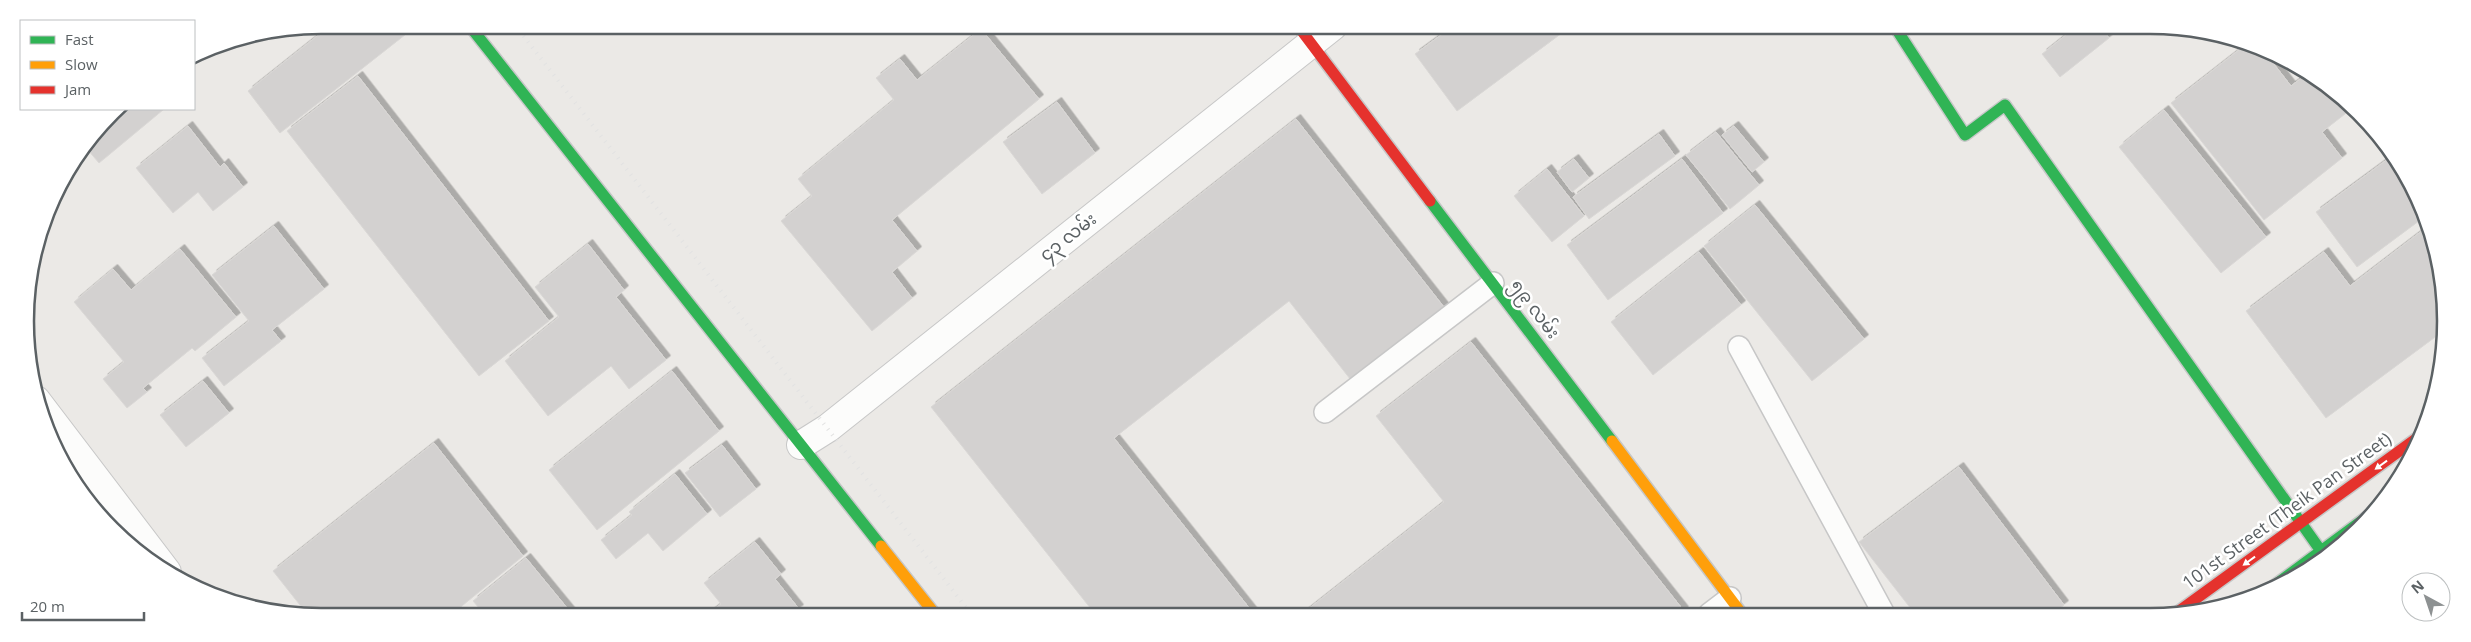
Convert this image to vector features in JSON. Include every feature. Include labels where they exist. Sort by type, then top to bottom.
[{"type":"street","points":[[476,34],[930,608]]},
{"type":"street","points":[[1900,34],[1965,135],[2005,105],[2321,551]]},
{"type":"street","name":"၄၃ လမ်း","points":[[801,445],[828,428],[1304,35]]},
{"type":"street","name":"၅၉ လမ်း","points":[[1304,35],[1736,606]]},
{"type":"street","points":[[52,421],[154,555]]},
{"type":"street","name":"101st Street (Theik Pan Street)","points":[[2187,606],[2410,443]]},
{"type":"street","points":[[2303,565],[2333,542]]},
{"type":"lane","points":[[1325,412],[1493,283]]},
{"type":"lane","points":[[1739,347],[1881,608]]},
{"type":"building","points":[[320,34],[406,34],[280,133],[248,91]]},
{"type":"building","points":[[975,34],[985,34],[1039,99],[892,220],[917,251],[892,272],[912,298],[872,331],[781,221],[812,196],[798,179],[894,100],[876,78],[900,59],[917,80]]},
{"type":"building","points":[[1442,34],[1561,34],[1457,111],[1415,54]]},
{"type":"building","points":[[2067,34],[2106,34],[2109,38],[2060,77],[2042,54]]},
{"type":"building","points":[[2242,49],[2271,61],[2291,86],[2302,77],[2325,93],[2347,112],[2322,132],[2342,158],[2264,220],[2171,103]]},
{"type":"building","points":[[358,76],[549,321],[479,376],[287,131]]},
{"type":"building","points":[[1057,102],[1095,153],[1042,194],[1003,142]]},
{"type":"building","points":[[127,110],[163,110],[99,163],[89,151]]},
{"type":"building","points":[[2164,110],[2266,237],[2221,273],[2119,147]]},
{"type":"building","points":[[1296,119],[1447,311],[1354,384],[1289,301],[1114,438],[1249,608],[1090,608],[931,407]]},
{"type":"building","points":[[188,126],[220,167],[224,163],[243,187],[213,211],[198,192],[173,213],[136,168]]},
{"type":"building","points":[[1734,126],[1764,162],[1752,172],[1722,135]]},
{"type":"building","points":[[1716,132],[1759,185],[1730,209],[1686,155]]},
{"type":"building","points":[[1659,134],[1675,156],[1589,219],[1573,197]]},
{"type":"building","points":[[1574,159],[1589,178],[1572,192],[1557,172]]},
{"type":"building","points":[[1682,159],[1723,213],[1608,300],[1567,245]]},
{"type":"building","points":[[2388,159],[2408,194],[2419,221],[2357,267],[2316,212]]},
{"type":"building","points":[[1547,169],[1584,216],[1552,242],[1514,196]]},
{"type":"building","points":[[1755,205],[1864,339],[1812,381],[1704,246]]},
{"type":"building","points":[[274,226],[324,289],[272,330],[281,341],[224,386],[202,358],[249,321],[212,275]]},
{"type":"building","points":[[2422,231],[2435,284],[2437,336],[2326,418],[2246,311],[2324,252],[2350,286]]},
{"type":"building","points":[[588,244],[624,290],[616,297],[666,360],[629,389],[611,366],[548,416],[505,361],[559,317],[535,287]]},
{"type":"building","points":[[180,249],[236,317],[195,351],[192,348],[143,388],[147,392],[127,408],[103,379],[124,362],[74,302],[113,269],[131,290]]},
{"type":"building","points":[[1699,252],[1741,305],[1653,375],[1611,322]]},
{"type":"building","points":[[1471,342],[1682,608],[1310,608],[1444,502],[1376,416]]},
{"type":"building","points":[[672,371],[719,431],[597,530],[549,470]]},
{"type":"building","points":[[203,381],[229,413],[186,447],[160,415]]},
{"type":"building","points":[[434,443],[523,556],[459,608],[302,608],[273,571]]},
{"type":"building","points":[[722,445],[756,489],[720,517],[685,473]]},
{"type":"building","points":[[1959,467],[2064,605],[2060,608],[1910,608],[1859,542]]},
{"type":"building","points":[[675,474],[707,514],[663,551],[648,533],[616,559],[601,540],[632,515],[629,512]]},
{"type":"building","points":[[755,542],[781,574],[775,579],[798,608],[716,608],[721,604],[704,583]]},
{"type":"building","points":[[526,558],[567,608],[479,608],[473,601]]},
{"type":"railway","points":[[522,34],[966,608]]},
{"type":"traffic: fast","points":[[476,34],[881,546]]},
{"type":"traffic: fast","points":[[1900,34],[1965,135],[2005,105],[2321,551]]},
{"type":"traffic: fast","points":[[1430,201],[1612,441]]},
{"type":"traffic: fast","points":[[2303,565],[2333,542]]},
{"type":"traffic: slow","points":[[1612,441],[1737,608]]},
{"type":"traffic: slow","points":[[881,546],[930,608]]},
{"type":"traffic: jam","points":[[1304,34],[1430,201]]},
{"type":"traffic: jam","points":[[2186,606],[2410,443]]}]
